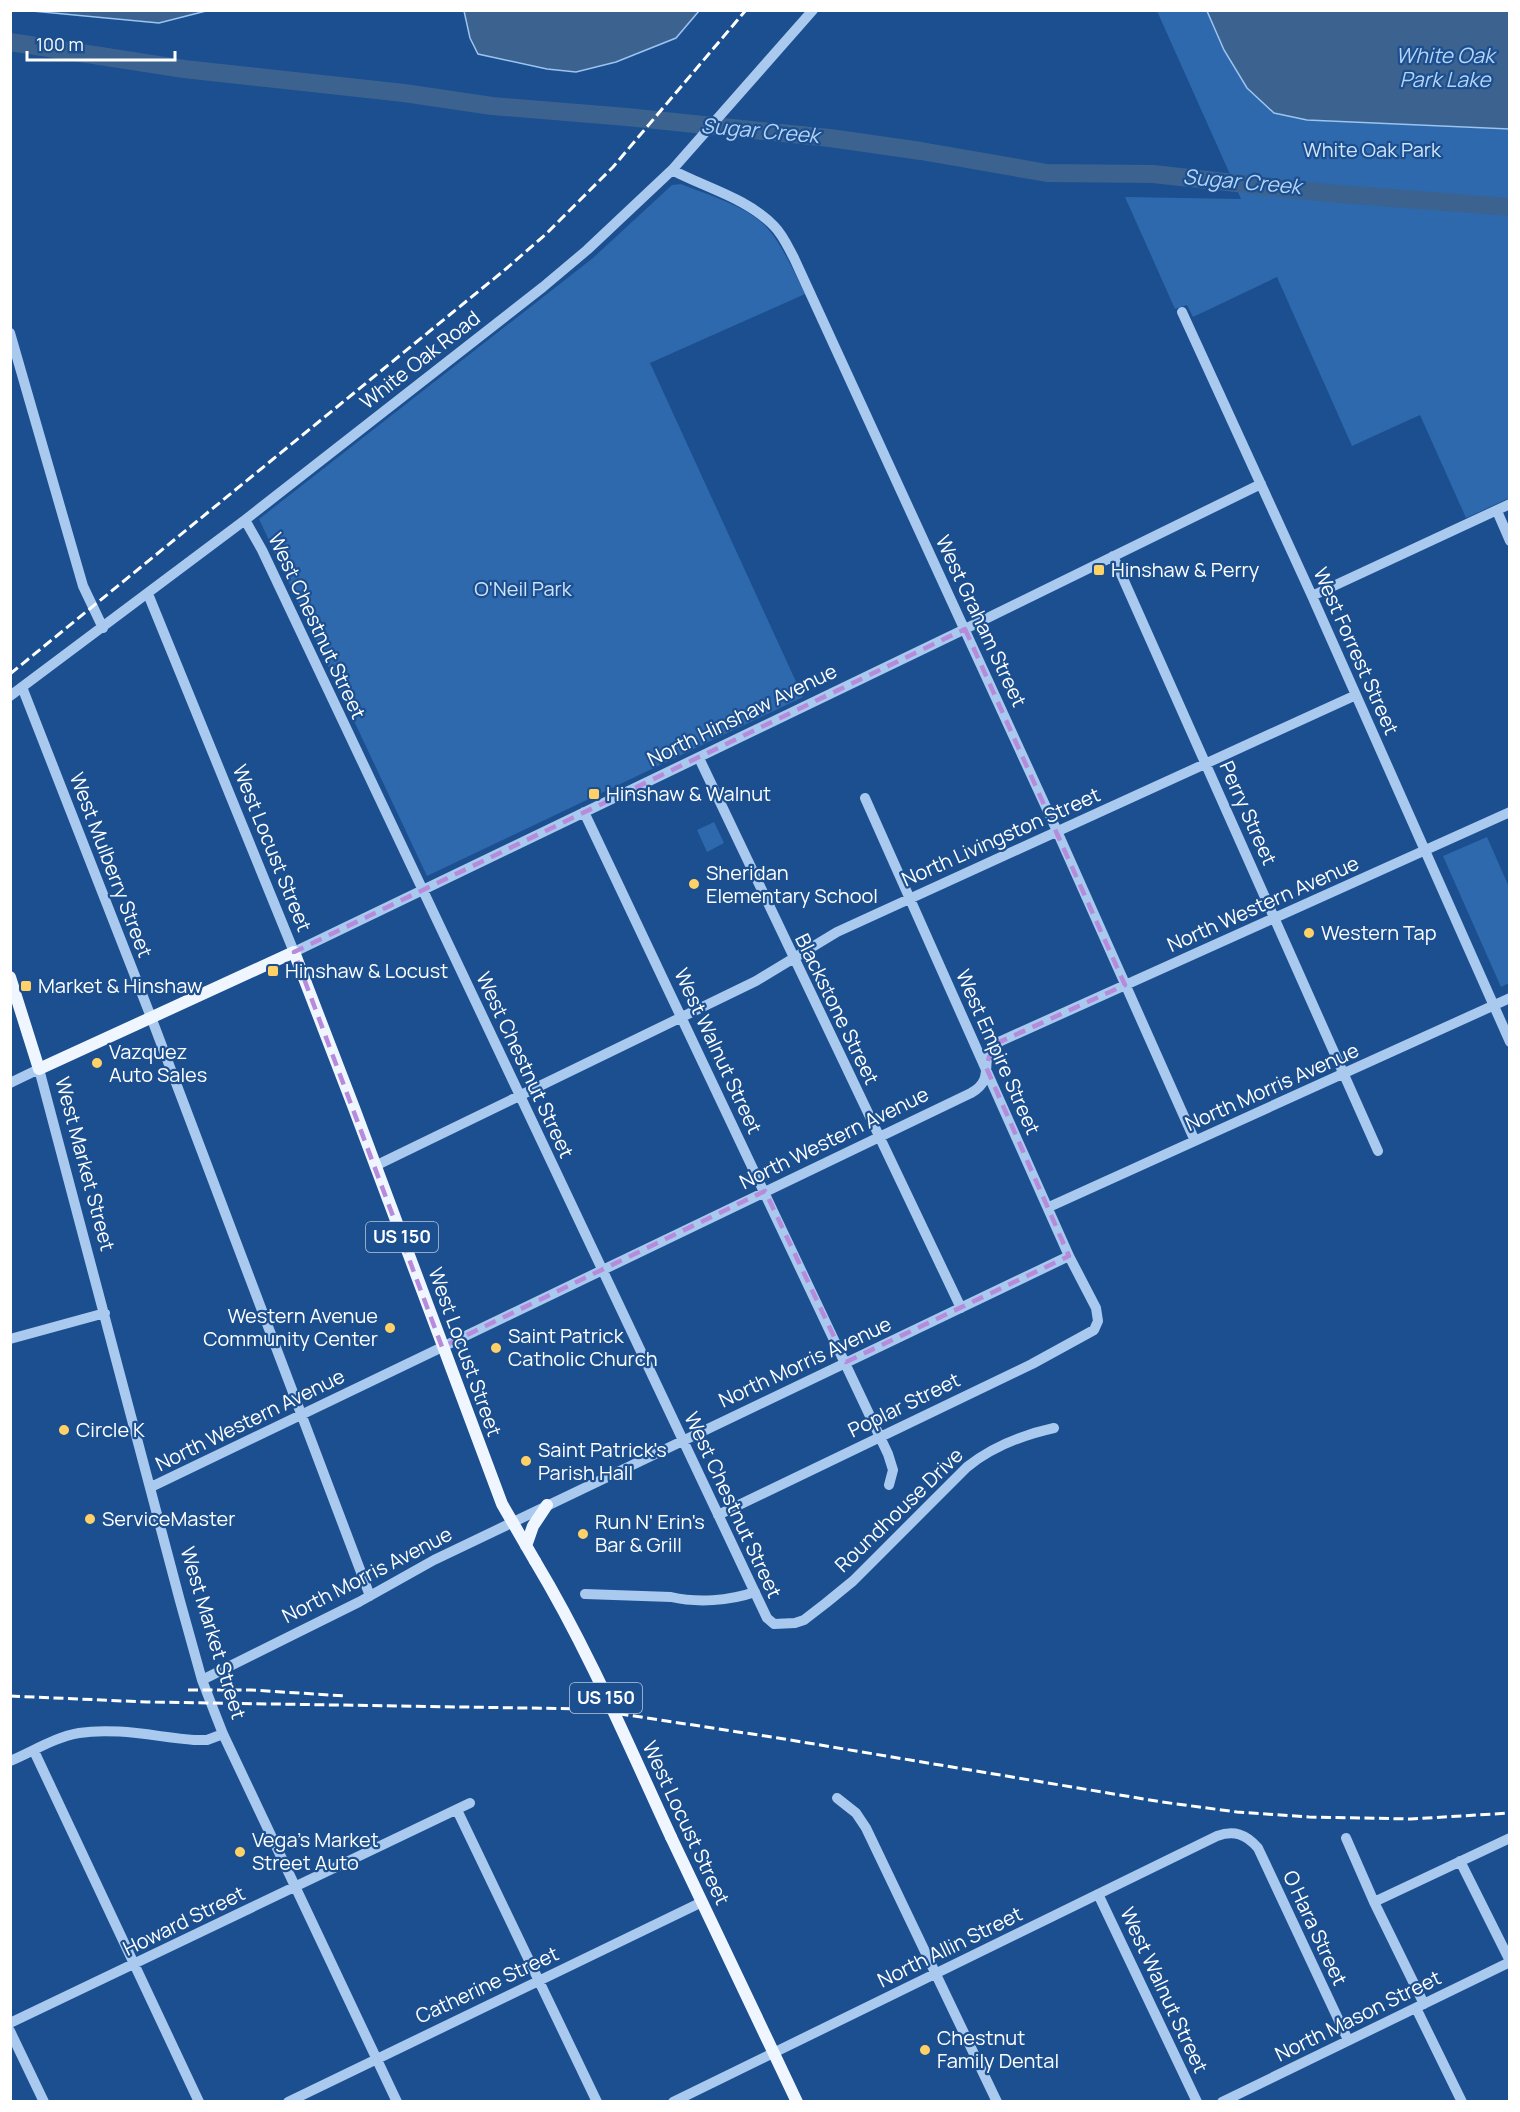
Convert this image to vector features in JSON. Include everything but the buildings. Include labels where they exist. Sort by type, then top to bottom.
[{"type":"main road","name":"North Hinshaw Avenue","points":[[39,1069],[294,952]]},
{"type":"main road","name":"West Locust Street","points":[[294,952],[502,1504],[555,1593],[595,1674],[797,2102]]},
{"type":"main road","name":"West Market Street","points":[[10,977],[39,1069]]},
{"type":"main road","points":[[526,1546],[533,1526],[547,1505]]},
{"type":"street","name":"White Oak Road","points":[[10,696],[245,520],[543,287],[672,170],[739,98],[813,10]]},
{"type":"street","name":"West Graham Street","points":[[672,170],[749,207],[774,226],[782,237],[965,629],[1195,1141]]},
{"type":"street","name":"West Forrest Street","points":[[1182,312],[1312,596],[1509,1042]]},
{"type":"street","points":[[10,333],[84,586],[103,628]]},
{"type":"street","name":"North Hinshaw Avenue","points":[[294,952],[699,758],[1261,484]]},
{"type":"street","points":[[1312,596],[1509,504]]},
{"type":"street","points":[[1497,511],[1509,541]]},
{"type":"street","name":"West Chestnut Street","points":[[245,520],[262,550],[423,889],[754,1592],[767,1618],[774,1624]]},
{"type":"street","name":"Perry Street","points":[[1113,556],[1378,1151]]},
{"type":"street","name":"West Locust Street","points":[[148,594],[294,952]]},
{"type":"street","name":"West Mulberry Street","points":[[22,687],[151,1017],[370,1596]]},
{"type":"street","name":"North Livingston Street","points":[[375,1166],[756,981],[837,932],[1356,695]]},
{"type":"street","name":"Blackstone Street","points":[[699,758],[961,1308]]},
{"type":"street","name":"West Empire Street","points":[[865,798],[1095,1308],[1098,1320]]},
{"type":"street","name":"West Walnut Street","points":[[584,812],[880,1437],[892,1464],[893,1470],[889,1485]]},
{"type":"street","name":"North Western Avenue","points":[[151,1487],[981,1088],[986,1079],[988,1052],[993,1045],[1509,812]]},
{"type":"street","name":"North Morris Avenue","points":[[1048,1207],[1509,998]]},
{"type":"street","name":"North Hinshaw Avenue","points":[[10,1083],[39,1069]]},
{"type":"street","name":"West Market Street","points":[[39,1069],[202,1680],[223,1734],[397,2102]]},
{"type":"street","name":"North Morris Avenue","points":[[202,1680],[370,1596],[434,1560],[1070,1256]]},
{"type":"street","points":[[10,1339],[105,1313]]},
{"type":"street","name":"Poplar Street","points":[[718,1515],[1032,1364],[1086,1335],[1096,1328],[1098,1320]]},
{"type":"street","name":"Roundhouse Drive","points":[[774,1624],[804,1620],[853,1581],[981,1455],[1025,1436],[1054,1428]]},
{"type":"street","points":[[585,1594],[671,1597],[683,1600],[735,1599],[754,1592]]},
{"type":"street","points":[[10,1761],[63,1737],[89,1732],[194,1740],[207,1740],[223,1734]]},
{"type":"street","points":[[34,1751],[199,2102]]},
{"type":"street","points":[[837,1798],[856,1813],[866,1828],[997,2102]]},
{"type":"street","name":"Howard Street","points":[[10,2023],[470,1803]]},
{"type":"street","points":[[457,1810],[597,2102]]},
{"type":"street","name":"North Allin Street","points":[[673,2102],[1217,1836],[1229,1833],[1244,1835]]},
{"type":"street","name":"O Hara Street","points":[[1244,1835],[1257,1848],[1348,2040]]},
{"type":"street","points":[[1346,1838],[1462,2102]]},
{"type":"street","points":[[1374,1902],[1509,1838]]},
{"type":"street","points":[[1460,1861],[1509,1962]]},
{"type":"street","name":"West Walnut Street","points":[[1098,1894],[1197,2102]]},
{"type":"street","name":"Catherine Street","points":[[288,2102],[702,1902]]},
{"type":"street","name":"North Mason Street","points":[[1222,2102],[1509,1962]]},
{"type":"street","points":[[10,2031],[44,2102]]},
{"type":"highlighted area","points":[[965,629],[1125,985],[993,1045],[986,1067],[1069,1256],[846,1362],[765,1191],[442,1347],[294,952]]},
{"type":"green space","name":"White Oak Park","points":[[1157,11],[1509,11],[1509,498],[1466,518],[1420,415],[1352,446],[1277,277],[1193,317],[1187,305],[1175,309],[1125,197],[1241,199]]},
{"type":"green space","name":"O'Neil Park","points":[[681,184],[728,202],[760,221],[779,244],[805,294],[650,363],[803,697],[427,876],[259,519],[593,258],[672,185]]},
{"type":"green space","points":[[714,822],[724,843],[707,852],[697,830]]},
{"type":"green space","points":[[1487,837],[1509,887],[1509,983],[1501,987],[1443,856]]},
{"type":"water","points":[[464,10],[699,11],[676,38],[616,62],[576,72],[547,69],[478,54],[470,38]]},
{"type":"water","points":[[32,11],[206,11],[159,23]]},
{"type":"water","name":"White Oak Park Lake","points":[[1207,11],[1509,11],[1509,129],[1307,120],[1274,113],[1247,88],[1224,50]]},
{"type":"waterway","name":"Sugar Creek","points":[[10,42],[184,69],[404,93],[492,106],[830,138],[1047,173],[1153,174],[1327,193],[1510,207]]},
{"type":"railway","points":[[10,674],[546,234],[613,167],[746,10]]},
{"type":"railway","points":[[188,1690],[251,1690],[346,1696]]},
{"type":"railway","points":[[10,1696],[147,1702],[588,1709],[1162,1802],[1237,1812],[1309,1817],[1411,1819],[1510,1813]]},
{"type":"place","name":"Hinshaw & Perry","points":[[1099,570]]},
{"type":"place","name":"Hinshaw & Walnut","points":[[594,794]]},
{"type":"place","name":"Sheridan Elementary School","points":[[694,884]]},
{"type":"place","name":"Western Tap","points":[[1309,933]]},
{"type":"place","name":"Hinshaw & Locust","points":[[273,971]]},
{"type":"place","name":"Market & Hinshaw","points":[[26,986]]},
{"type":"place","name":"Vazquez Auto Sales","points":[[97,1063]]},
{"type":"place","name":"Western Avenue Community Center","points":[[390,1328]]},
{"type":"place","name":"Saint Patrick Catholic Church","points":[[496,1348]]},
{"type":"place","name":"Circle K","points":[[64,1430]]},
{"type":"place","name":"Saint Patrick's Parish Hall","points":[[526,1461]]},
{"type":"place","name":"ServiceMaster","points":[[90,1519]]},
{"type":"place","name":"Run N' Erin's Bar & Grill","points":[[583,1534]]},
{"type":"place","name":"Vega's Market Street Auto","points":[[240,1852]]},
{"type":"place","name":"Chestnut Family Dental","points":[[925,2050]]}]
